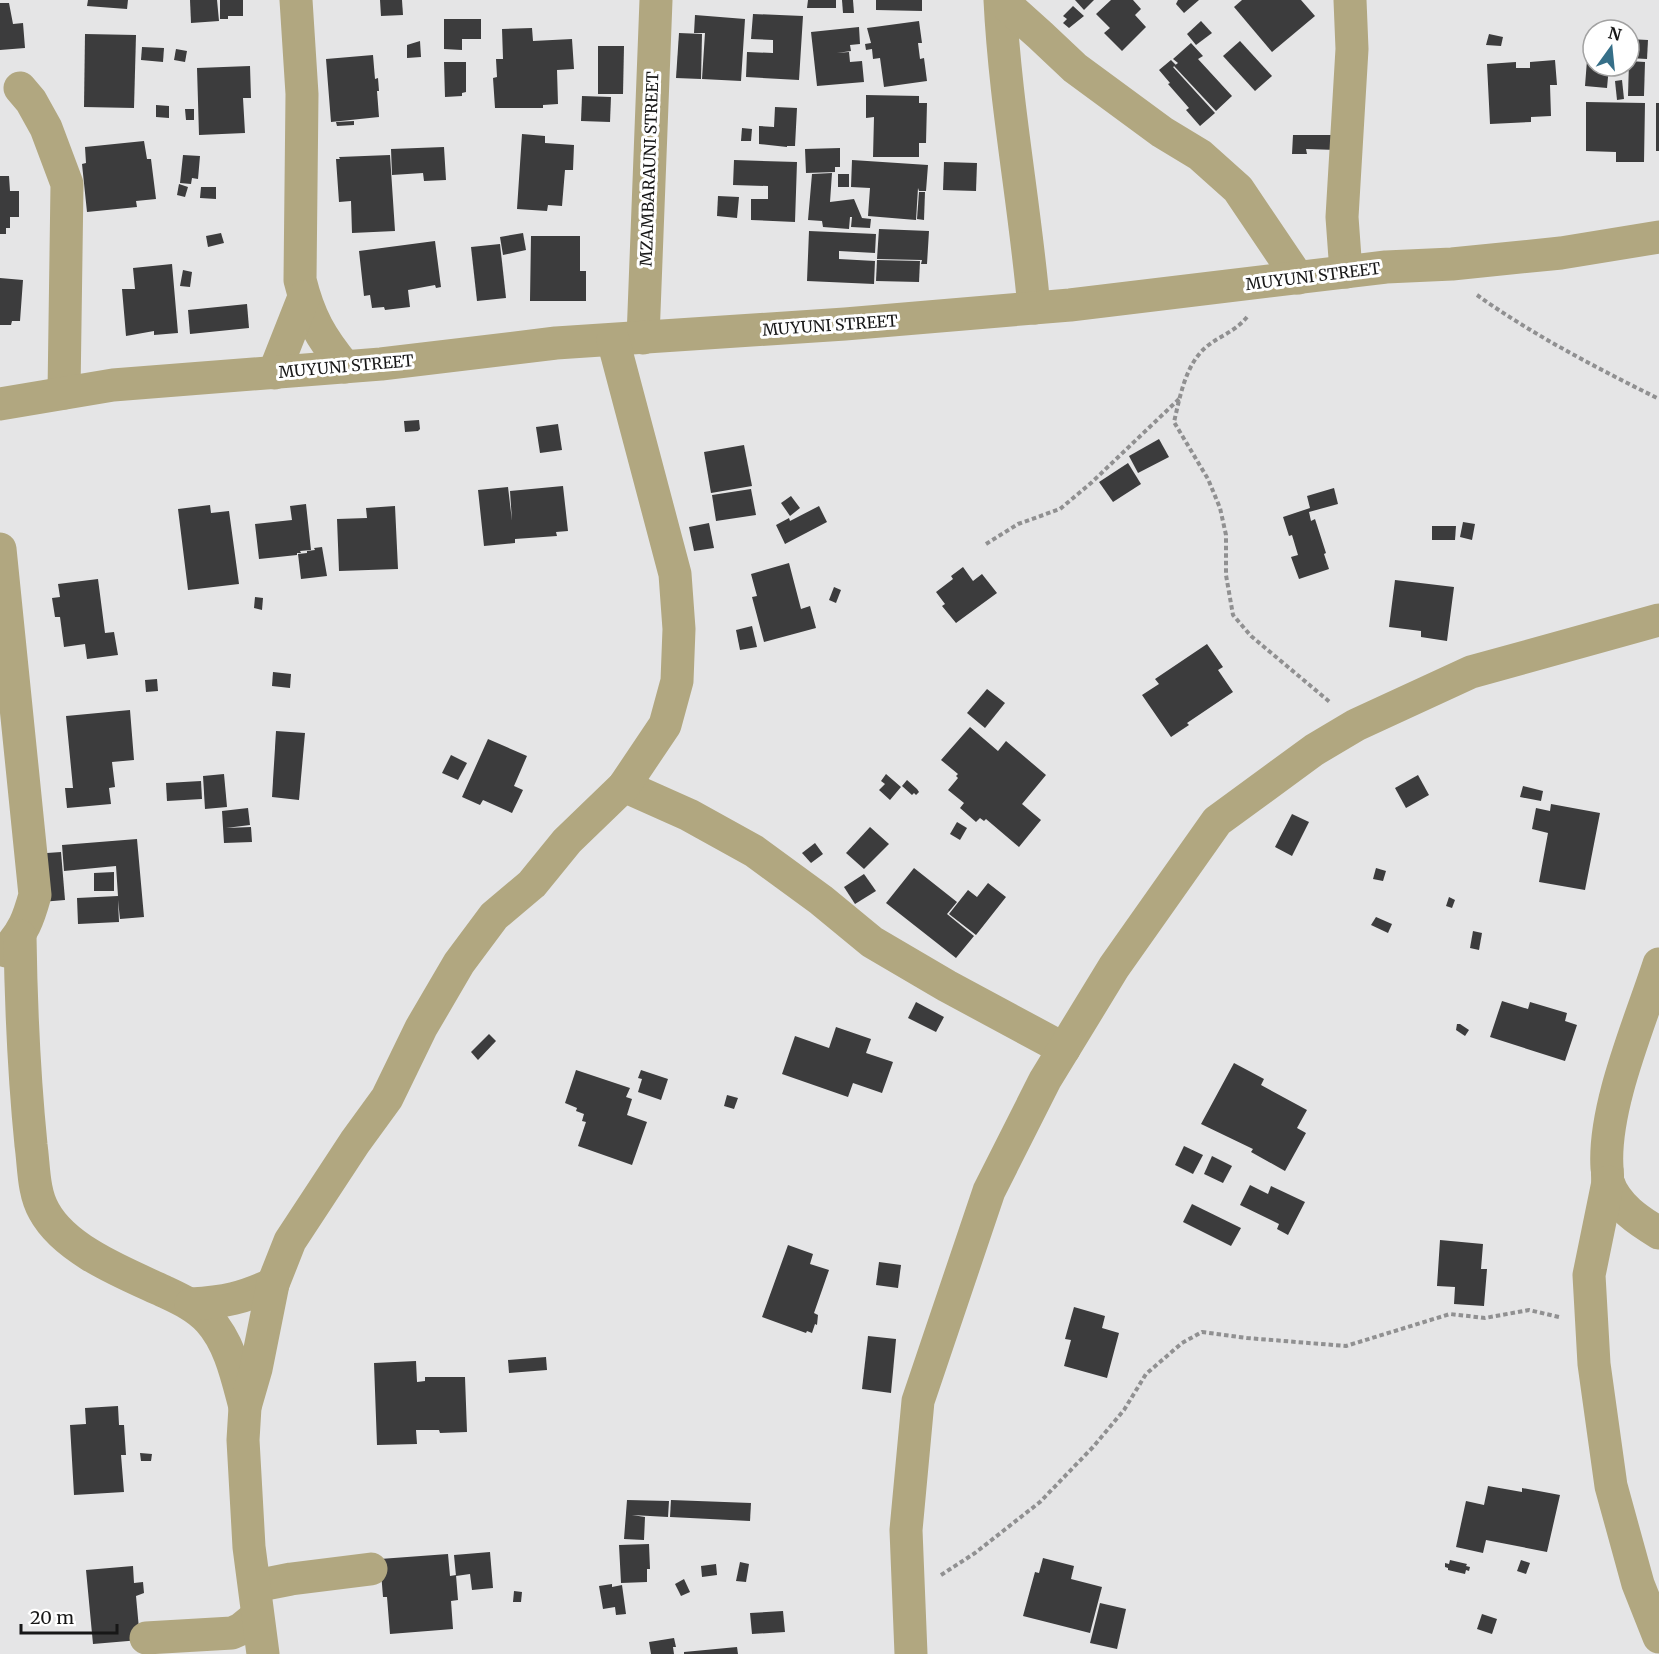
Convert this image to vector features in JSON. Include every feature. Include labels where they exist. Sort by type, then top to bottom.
[{"type":"street","points":[[296,0],[302,94],[300,280],[306,305],[328,346],[345,367]]},
{"type":"street","name":"MZAMBARAUNI STREET","points":[[245,1407],[256,1369],[273,1284],[290,1241],[354,1142],[387,1098],[421,1028],[459,963],[494,916],[532,884],[567,841],[624,786],[665,725],[677,681],[679,629],[675,574],[628,339],[656,0]]},
{"type":"street","points":[[1000,0],[1075,68],[1162,132],[1200,155],[1238,189],[1298,278]]},
{"type":"street","points":[[1000,0],[1003,58],[1034,308]]},
{"type":"street","points":[[1346,272],[1342,217],[1352,49],[1350,0]]},
{"type":"street","points":[[20,88],[31,101],[46,128],[67,184],[64,393]]},
{"type":"street","name":"MUYUNI STREET","points":[[0,404],[113,385],[345,367],[556,344],[1034,308],[1386,267],[1452,264],[1561,253],[1659,237]]},
{"type":"street","points":[[274,373],[304,297]]},
{"type":"street","points":[[0,549],[35,895],[28,920],[10,946],[21,1021],[36,1186],[43,1210],[58,1232],[82,1250],[191,1304],[209,1320],[222,1337],[234,1366],[245,1407],[243,1440],[249,1547],[248,1612],[263,1651]]},
{"type":"street","points":[[912,1654],[906,1530],[918,1401],[989,1191],[1045,1080],[1114,967],[1217,821],[1314,750],[1356,725],[1471,672],[1659,620]]},
{"type":"street","points":[[624,786],[689,815],[754,851],[821,900],[872,942],[947,986],[1064,1049]]},
{"type":"street","points":[[1659,964],[1617,1094],[1606,1152],[1608,1182],[1589,1275],[1594,1365],[1611,1486],[1638,1584],[1659,1637]]},
{"type":"street","points":[[1608,1182],[1629,1214],[1659,1233]]},
{"type":"street","points":[[191,1304],[222,1302],[248,1296],[273,1284]]},
{"type":"street","points":[[146,1638],[248,1612],[291,1579],[371,1569]]},
{"type":"path","points":[[1452,264],[1468,289],[1508,317],[1612,376],[1659,399]]},
{"type":"path","points":[[1262,282],[1249,314],[1239,326],[1206,347],[1195,360],[1186,377],[1174,422],[1208,478],[1220,508],[1226,535],[1226,575],[1233,615],[1251,636],[1356,725]]},
{"type":"path","points":[[986,544],[1018,524],[1060,509],[1091,483],[1180,398]]},
{"type":"path","points":[[908,1597],[975,1553],[1040,1502],[1093,1448],[1124,1410],[1146,1374],[1182,1343],[1202,1332],[1346,1346],[1450,1314],[1485,1318],[1529,1310],[1592,1326]]},
{"type":"building","points":[[88,0],[128,0],[127,9],[87,6]]},
{"type":"building","points":[[190,0],[217,0],[219,21],[191,23]]},
{"type":"building","points":[[220,0],[243,0],[243,16],[228,16],[228,19],[220,19]]},
{"type":"building","points":[[380,0],[402,0],[403,15],[381,16]]},
{"type":"building","points":[[808,0],[836,0],[836,8],[807,8]]},
{"type":"building","points":[[842,0],[853,0],[854,13],[843,13]]},
{"type":"building","points":[[876,0],[922,0],[922,11],[876,10]]},
{"type":"building","points":[[1075,0],[1094,0],[1084,10]]},
{"type":"building","points":[[1111,0],[1133,0],[1141,9],[1135,15],[1146,27],[1122,51],[1104,33],[1110,28],[1096,14]]},
{"type":"building","points":[[1178,0],[1199,0],[1184,13],[1176,4]]},
{"type":"building","points":[[1242,0],[1301,0],[1315,16],[1272,52],[1234,7]]},
{"type":"building","points":[[0,3],[9,3],[13,24],[23,23],[25,48],[0,50]]},
{"type":"building","points":[[1073,6],[1084,16],[1069,28],[1063,23],[1067,19],[1063,16]]},
{"type":"building","points":[[753,14],[803,16],[799,80],[746,77],[747,52],[773,53],[773,40],[751,39]]},
{"type":"building","points":[[695,15],[745,19],[741,81],[702,79],[705,33],[694,33]]},
{"type":"building","points":[[444,19],[481,19],[481,39],[462,39],[462,50],[444,49]]},
{"type":"building","points":[[919,21],[922,43],[918,43],[920,59],[924,58],[927,81],[884,87],[880,58],[873,59],[872,49],[866,50],[865,44],[871,43],[867,28]]},
{"type":"building","points":[[1201,21],[1212,33],[1196,45],[1187,34]]},
{"type":"building","points":[[859,27],[860,44],[850,45],[851,51],[837,53],[849,52],[850,62],[862,61],[864,82],[817,86],[811,32]]},
{"type":"building","points":[[532,28],[533,41],[572,39],[574,69],[557,70],[558,104],[543,105],[543,108],[495,108],[493,78],[497,77],[496,59],[503,59],[502,29]]},
{"type":"building","points":[[679,33],[702,34],[701,79],[676,78]]},
{"type":"building","points":[[85,34],[136,35],[134,108],[84,107]]},
{"type":"building","points":[[1489,34],[1503,37],[1501,46],[1486,45]]},
{"type":"building","points":[[1641,40],[1648,40],[1647,59],[1641,59]]},
{"type":"building","points":[[420,41],[421,57],[407,58],[407,45]]},
{"type":"building","points":[[1240,41],[1272,76],[1255,91],[1223,56]]},
{"type":"building","points":[[1191,43],[1203,56],[1198,59],[1232,96],[1216,111],[1174,66],[1178,63],[1173,59]]},
{"type":"building","points":[[598,46],[624,46],[623,94],[598,94]]},
{"type":"building","points":[[142,47],[164,48],[163,62],[141,60]]},
{"type":"building","points":[[176,49],[187,51],[185,62],[174,60]]},
{"type":"building","points":[[373,55],[375,79],[378,78],[379,117],[331,122],[326,59]]},
{"type":"building","points":[[1171,60],[1176,65],[1173,67],[1215,113],[1200,126],[1186,110],[1189,108],[1159,70]]},
{"type":"building","points":[[1555,60],[1557,85],[1550,85],[1551,116],[1531,117],[1531,122],[1490,124],[1487,64],[1516,62],[1516,68],[1530,68],[1530,62]]},
{"type":"building","points":[[444,62],[466,62],[466,92],[462,93],[462,96],[445,97]]},
{"type":"building","points":[[1641,62],[1645,62],[1644,96],[1628,96],[1629,78],[1641,78]]},
{"type":"building","points":[[250,66],[251,98],[243,98],[245,133],[199,135],[197,68]]},
{"type":"building","points":[[1586,78],[1608,78],[1607,88],[1585,86]]},
{"type":"building","points":[[1622,80],[1624,99],[1617,100],[1615,81]]},
{"type":"building","points":[[866,95],[919,96],[919,103],[927,103],[926,143],[919,143],[919,157],[873,157],[874,117],[866,118]]},
{"type":"building","points":[[582,96],[611,97],[610,122],[581,121]]},
{"type":"building","points":[[1586,102],[1645,103],[1644,162],[1616,162],[1616,152],[1586,151]]},
{"type":"building","points":[[1656,103],[1659,103],[1659,151],[1656,151]]},
{"type":"building","points":[[156,105],[169,106],[169,118],[156,117]]},
{"type":"building","points":[[775,107],[797,108],[795,146],[759,144],[759,126],[774,127]]},
{"type":"building","points":[[185,109],[194,109],[194,120],[186,120]]},
{"type":"building","points":[[354,121],[354,125],[337,126],[336,122]]},
{"type":"building","points":[[742,128],[752,129],[751,141],[741,141]]},
{"type":"building","points":[[522,134],[545,136],[545,143],[574,145],[573,170],[565,170],[562,206],[548,205],[547,211],[517,209]]},
{"type":"building","points":[[1293,135],[1337,135],[1337,150],[1306,149],[1307,154],[1292,154]]},
{"type":"building","points":[[144,141],[147,159],[151,159],[156,199],[136,201],[137,207],[87,212],[82,164],[86,163],[85,147]]},
{"type":"building","points":[[444,147],[446,180],[424,181],[423,173],[392,175],[391,149]]},
{"type":"building","points":[[840,148],[840,167],[835,167],[835,172],[806,173],[805,149]]},
{"type":"building","points":[[183,155],[200,156],[198,179],[192,178],[191,184],[180,183]]},
{"type":"building","points":[[390,155],[395,231],[352,233],[351,201],[339,202],[336,159]]},
{"type":"building","points":[[734,160],[797,162],[795,222],[751,220],[751,199],[768,199],[768,186],[733,185]]},
{"type":"building","points":[[852,160],[928,165],[926,191],[919,191],[918,188],[916,220],[868,216],[870,188],[851,187]]},
{"type":"building","points":[[944,162],[977,163],[976,191],[943,190]]},
{"type":"building","points":[[832,173],[830,202],[854,199],[862,218],[871,219],[870,228],[851,227],[852,217],[850,217],[849,229],[823,227],[822,221],[808,220],[812,174]]},
{"type":"building","points":[[838,174],[849,174],[849,187],[838,187]]},
{"type":"building","points":[[0,176],[9,176],[10,191],[19,191],[19,217],[10,217],[10,228],[6,228],[6,234],[0,234]]},
{"type":"building","points":[[179,184],[188,187],[185,197],[177,195]]},
{"type":"building","points":[[201,187],[216,187],[216,199],[200,198]]},
{"type":"building","points":[[919,192],[925,192],[924,220],[917,219]]},
{"type":"building","points":[[718,196],[739,197],[737,218],[717,216]]},
{"type":"building","points":[[879,229],[929,231],[927,264],[921,264],[922,260],[877,259]]},
{"type":"building","points":[[809,231],[876,234],[875,253],[839,251],[839,259],[875,261],[874,284],[807,281]]},
{"type":"building","points":[[221,233],[224,243],[208,247],[206,236]]},
{"type":"building","points":[[523,233],[526,250],[503,255],[500,237]]},
{"type":"building","points":[[531,236],[580,236],[580,271],[586,271],[586,301],[530,301]]},
{"type":"building","points":[[435,241],[441,287],[436,288],[435,285],[408,290],[410,307],[385,310],[384,307],[372,308],[370,295],[364,296],[359,251]]},
{"type":"building","points":[[500,244],[506,298],[477,301],[471,247]]},
{"type":"building","points":[[877,260],[920,261],[919,282],[876,281]]},
{"type":"building","points":[[172,264],[178,333],[154,335],[154,331],[126,336],[122,289],[135,289],[133,268]]},
{"type":"building","points":[[183,270],[192,272],[190,287],[180,286]]},
{"type":"building","points":[[0,278],[23,280],[20,321],[12,321],[11,325],[0,325]]},
{"type":"building","points":[[247,304],[249,328],[190,334],[188,310]]},
{"type":"building","points":[[419,420],[420,429],[418,431],[405,432],[404,421]]},
{"type":"building","points":[[558,424],[562,450],[540,453],[536,427]]},
{"type":"building","points":[[1159,439],[1169,457],[1138,473],[1129,456]]},
{"type":"building","points":[[744,445],[752,486],[711,493],[704,452]]},
{"type":"building","points":[[1128,463],[1141,484],[1113,502],[1099,482]]},
{"type":"building","points":[[563,486],[568,531],[556,532],[557,536],[515,539],[515,543],[484,546],[478,490],[508,487],[512,521],[510,491]]},
{"type":"building","points":[[1334,488],[1338,504],[1309,512],[1311,521],[1315,519],[1329,569],[1299,579],[1291,557],[1298,555],[1283,517],[1310,508],[1307,496]]},
{"type":"building","points":[[751,489],[756,515],[716,521],[712,495]]},
{"type":"building","points":[[791,496],[800,508],[790,516],[781,503]]},
{"type":"building","points":[[306,504],[311,550],[300,551],[301,553],[297,555],[259,559],[255,524],[292,520],[290,506]]},
{"type":"building","points":[[210,505],[211,513],[229,511],[239,584],[188,590],[178,509]]},
{"type":"building","points":[[395,506],[398,569],[339,571],[337,519],[367,518],[366,508]]},
{"type":"building","points":[[819,506],[827,522],[785,544],[776,525],[789,518],[790,521]]},
{"type":"building","points":[[1463,522],[1475,524],[1472,540],[1460,537]]},
{"type":"building","points":[[709,523],[714,548],[694,551],[689,527]]},
{"type":"building","points":[[1432,526],[1456,526],[1455,540],[1432,540]]},
{"type":"building","points":[[322,547],[327,576],[301,579],[298,554]]},
{"type":"building","points":[[789,563],[801,609],[810,606],[816,628],[764,642],[752,597],[757,596],[751,574]]},
{"type":"building","points":[[963,567],[973,581],[982,574],[997,593],[956,623],[942,606],[945,604],[936,592],[953,579],[951,576]]},
{"type":"building","points":[[98,579],[105,633],[114,632],[118,655],[87,659],[85,644],[64,647],[60,617],[55,617],[52,598],[60,597],[58,584]]},
{"type":"building","points":[[1395,580],[1454,587],[1447,641],[1421,637],[1421,631],[1389,627]]},
{"type":"building","points":[[834,587],[841,590],[836,603],[829,600]]},
{"type":"building","points":[[255,597],[263,598],[262,610],[254,608]]},
{"type":"building","points":[[752,626],[757,647],[740,650],[736,630]]},
{"type":"building","points":[[1207,644],[1223,667],[1218,670],[1233,692],[1187,723],[1189,725],[1171,737],[1142,695],[1159,684],[1155,679]]},
{"type":"building","points":[[273,672],[291,674],[290,688],[272,686]]},
{"type":"building","points":[[157,679],[158,691],[146,692],[145,680]]},
{"type":"building","points":[[987,689],[1005,703],[985,728],[967,713]]},
{"type":"building","points":[[130,710],[134,760],[112,762],[115,787],[109,788],[111,804],[67,808],[65,788],[73,788],[66,716]]},
{"type":"building","points":[[970,727],[998,751],[1006,741],[1046,775],[1022,804],[1041,820],[1019,847],[986,819],[984,821],[980,818],[976,822],[960,808],[964,803],[948,790],[958,778],[956,776],[958,774],[941,760]]},
{"type":"building","points":[[276,731],[305,733],[299,800],[272,797]]},
{"type":"building","points":[[488,739],[527,756],[514,786],[523,790],[512,813],[483,800],[480,805],[462,797]]},
{"type":"building","points":[[451,755],[467,763],[458,780],[442,773]]},
{"type":"building","points":[[224,774],[227,807],[205,809],[203,776]]},
{"type":"building","points":[[886,774],[901,787],[890,800],[879,790],[885,784],[881,781]]},
{"type":"building","points":[[1418,775],[1429,795],[1406,808],[1395,788]]},
{"type":"building","points":[[907,780],[919,792],[916,795],[914,793],[912,795],[902,786]]},
{"type":"building","points":[[201,781],[202,799],[167,801],[166,783]]},
{"type":"building","points":[[1523,786],[1543,791],[1541,801],[1520,797]]},
{"type":"building","points":[[1551,804],[1600,813],[1585,890],[1539,882],[1548,833],[1532,829],[1536,808],[1550,811]]},
{"type":"building","points":[[248,808],[250,825],[226,828],[251,827],[252,842],[224,843],[222,811]]},
{"type":"building","points":[[1292,814],[1309,822],[1292,856],[1275,847]]},
{"type":"building","points":[[957,822],[967,828],[960,840],[950,834]]},
{"type":"building","points":[[870,827],[889,844],[864,869],[846,853]]},
{"type":"building","points":[[137,839],[144,917],[120,919],[118,900],[119,922],[78,924],[77,898],[118,896],[116,866],[64,871],[62,845]]},
{"type":"building","points":[[815,843],[823,854],[811,863],[802,853]]},
{"type":"building","points":[[61,852],[65,900],[41,902],[33,854]]},
{"type":"building","points":[[914,868],[957,902],[947,914],[974,936],[956,958],[886,903]]},
{"type":"building","points":[[1376,868],[1386,871],[1383,881],[1373,879]]},
{"type":"building","points":[[114,872],[114,891],[94,891],[94,873]]},
{"type":"building","points":[[864,874],[876,891],[855,904],[844,887]]},
{"type":"building","points":[[988,883],[1006,897],[976,935],[949,914],[968,890],[977,897]]},
{"type":"building","points":[[1449,897],[1455,900],[1452,908],[1446,906]]},
{"type":"building","points":[[1376,917],[1392,924],[1388,933],[1371,925]]},
{"type":"building","points":[[1473,931],[1482,933],[1479,950],[1470,948]]},
{"type":"building","points":[[1502,1001],[1528,1009],[1530,1002],[1567,1013],[1565,1021],[1577,1025],[1565,1061],[1490,1037]]},
{"type":"building","points":[[916,1002],[944,1017],[936,1032],[908,1018]]},
{"type":"building","points":[[1457,1024],[1469,1030],[1465,1036],[1456,1030]]},
{"type":"building","points":[[836,1027],[871,1039],[866,1053],[893,1062],[882,1093],[853,1083],[848,1097],[782,1074],[795,1036],[829,1048]]},
{"type":"building","points":[[489,1034],[496,1041],[478,1060],[471,1052]]},
{"type":"building","points":[[1234,1063],[1264,1079],[1261,1085],[1307,1110],[1297,1128],[1306,1133],[1285,1171],[1251,1152],[1253,1149],[1201,1124]]},
{"type":"building","points":[[576,1070],[630,1088],[626,1097],[632,1099],[627,1115],[647,1122],[632,1165],[578,1146],[586,1122],[582,1121],[584,1114],[565,1103]]},
{"type":"building","points":[[641,1070],[668,1079],[661,1100],[638,1092],[642,1079],[638,1078]]},
{"type":"building","points":[[727,1095],[738,1098],[734,1109],[724,1106]]},
{"type":"building","points":[[1184,1146],[1203,1155],[1193,1174],[1175,1165]]},
{"type":"building","points":[[1212,1156],[1232,1166],[1223,1183],[1204,1174]]},
{"type":"building","points":[[1250,1185],[1268,1194],[1271,1186],[1305,1202],[1288,1235],[1277,1229],[1279,1224],[1240,1205]]},
{"type":"building","points":[[1192,1204],[1241,1228],[1231,1246],[1183,1222]]},
{"type":"building","points":[[1440,1240],[1483,1244],[1481,1269],[1487,1269],[1484,1306],[1454,1304],[1455,1287],[1437,1286]]},
{"type":"building","points":[[788,1245],[813,1254],[810,1264],[829,1270],[814,1313],[818,1315],[817,1325],[815,1324],[812,1333],[807,1331],[806,1333],[762,1317]]},
{"type":"building","points":[[879,1262],[901,1265],[898,1288],[876,1285]]},
{"type":"building","points":[[1074,1307],[1105,1316],[1102,1328],[1119,1333],[1107,1378],[1064,1366],[1071,1340],[1065,1339]]},
{"type":"building","points":[[868,1336],[896,1339],[891,1393],[862,1389]]},
{"type":"building","points":[[546,1357],[547,1370],[509,1373],[508,1360]]},
{"type":"building","points":[[416,1361],[417,1382],[425,1381],[425,1377],[465,1377],[467,1432],[440,1433],[439,1430],[416,1430],[417,1444],[377,1445],[374,1363]]},
{"type":"building","points":[[118,1406],[119,1425],[124,1425],[126,1455],[121,1455],[124,1492],[74,1495],[70,1425],[86,1424],[85,1408]]},
{"type":"building","points":[[140,1453],[152,1454],[151,1461],[141,1461]]},
{"type":"building","points":[[1488,1486],[1522,1492],[1522,1488],[1560,1495],[1547,1552],[1486,1540],[1483,1553],[1456,1547],[1466,1501],[1484,1505]]},
{"type":"building","points":[[627,1500],[669,1501],[668,1517],[632,1515],[645,1517],[644,1540],[624,1539]]},
{"type":"building","points":[[671,1500],[751,1503],[750,1521],[670,1517]]},
{"type":"building","points":[[649,1544],[650,1569],[647,1569],[647,1582],[621,1583],[619,1545]]},
{"type":"building","points":[[490,1552],[493,1588],[472,1590],[470,1574],[456,1576],[454,1555]]},
{"type":"building","points":[[448,1554],[450,1576],[456,1575],[458,1600],[451,1601],[453,1629],[390,1634],[387,1597],[383,1597],[380,1559]]},
{"type":"building","points":[[1043,1558],[1074,1566],[1071,1579],[1102,1587],[1090,1633],[1023,1616],[1035,1572],[1039,1573]]},
{"type":"building","points":[[1450,1560],[1467,1564],[1466,1566],[1470,1567],[1469,1571],[1466,1570],[1465,1574],[1448,1570],[1445,1563],[1449,1564]]},
{"type":"building","points":[[1521,1560],[1530,1563],[1526,1574],[1517,1571]]},
{"type":"building","points":[[740,1562],[749,1564],[746,1582],[736,1581]]},
{"type":"building","points":[[716,1564],[717,1575],[702,1577],[701,1566]]},
{"type":"building","points":[[133,1566],[134,1583],[143,1582],[144,1593],[136,1596],[140,1640],[93,1644],[86,1570]]},
{"type":"building","points":[[684,1579],[690,1592],[681,1596],[675,1584]]},
{"type":"building","points":[[612,1584],[612,1587],[622,1585],[626,1614],[616,1615],[615,1607],[603,1609],[599,1586]]},
{"type":"building","points":[[514,1591],[522,1592],[521,1602],[513,1602]]},
{"type":"building","points":[[1100,1603],[1126,1609],[1117,1649],[1090,1643]]},
{"type":"building","points":[[783,1611],[785,1632],[752,1634],[750,1613]]},
{"type":"building","points":[[1482,1614],[1497,1619],[1492,1634],[1477,1629]]},
{"type":"building","points":[[674,1638],[676,1647],[673,1647],[674,1654],[651,1654],[649,1642]]},
{"type":"building","points":[[737,1647],[738,1654],[684,1654],[684,1652]]}]
